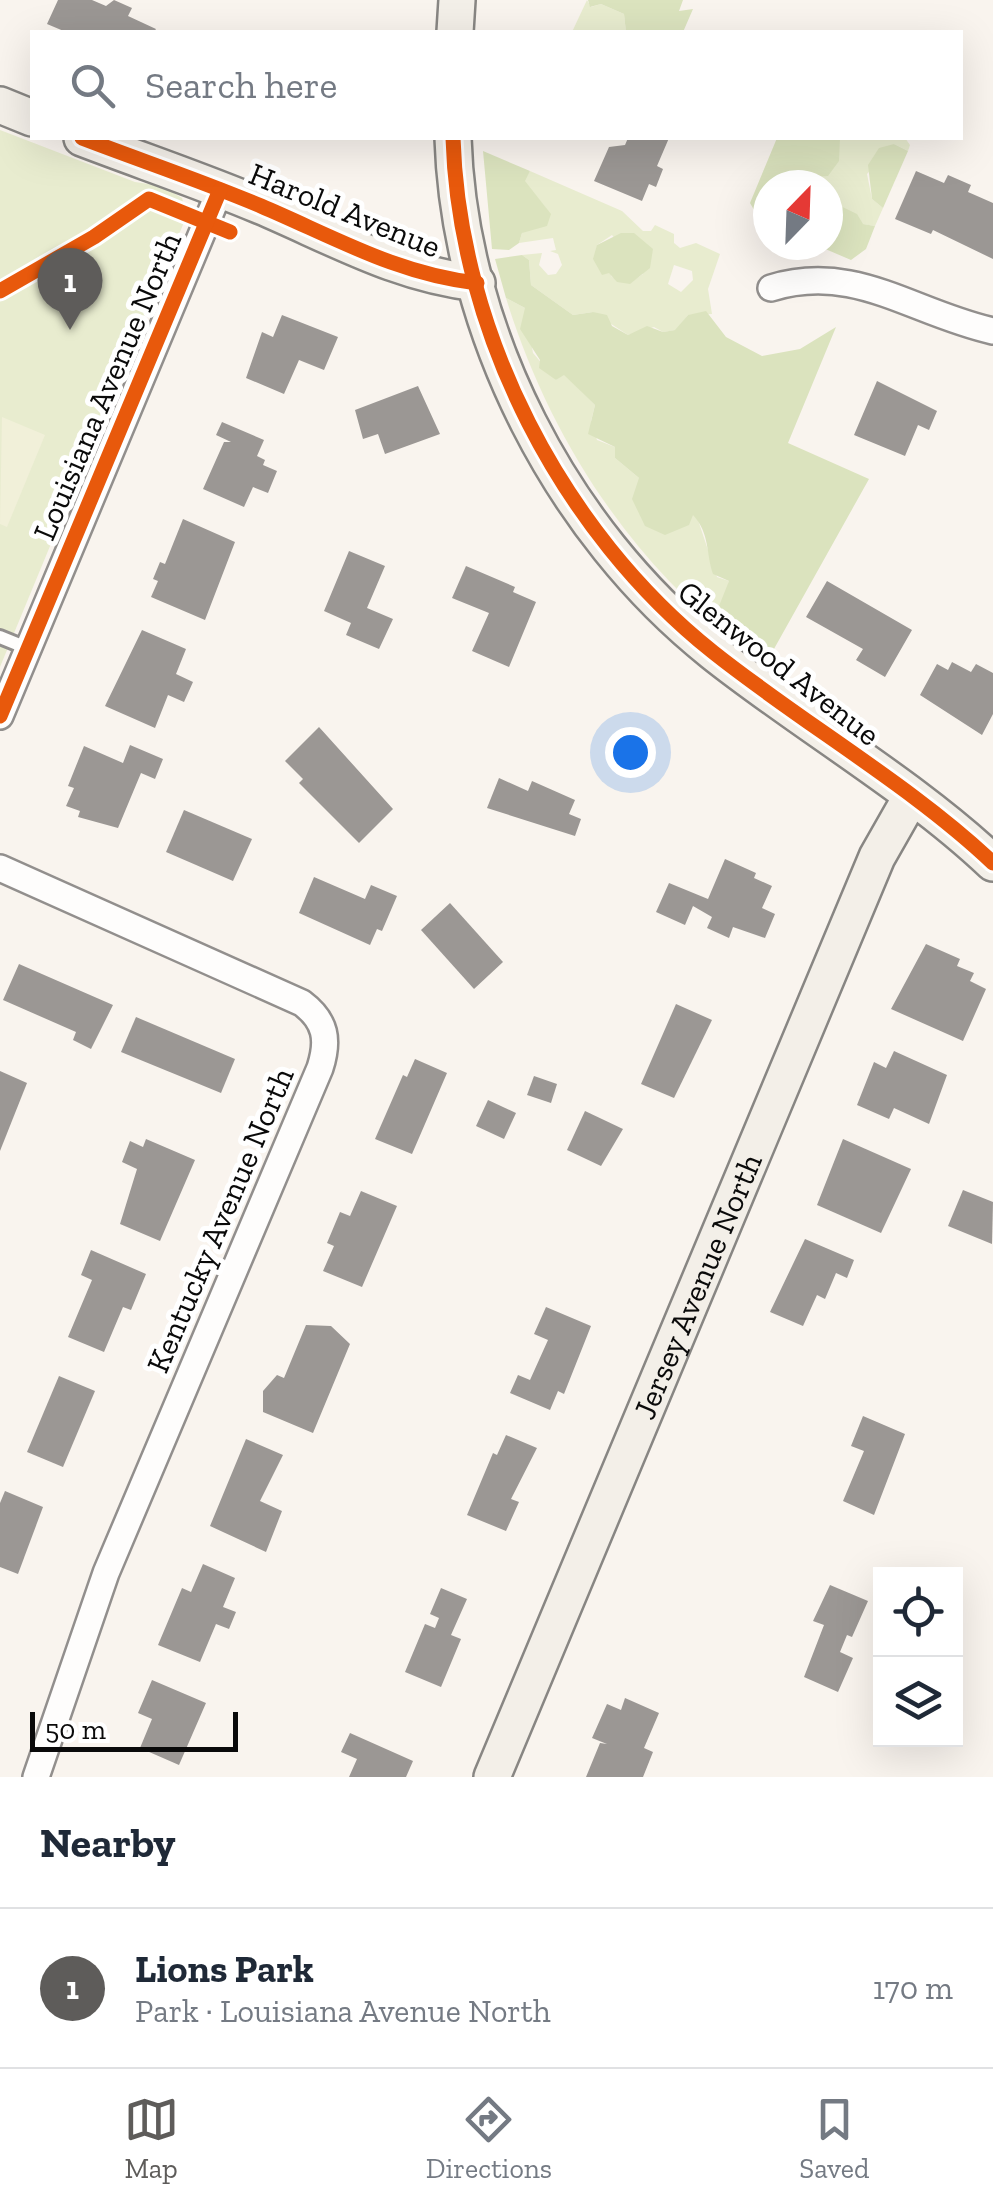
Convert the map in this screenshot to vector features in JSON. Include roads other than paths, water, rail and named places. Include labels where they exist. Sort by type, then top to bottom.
[{"type":"street","points":[[456,30],[457,0]]},
{"type":"street","points":[[0,104],[30,117]]},
{"type":"street","name":"Harold Avenue","points":[[87,140],[220,190],[394,266],[429,278],[476,283]]},
{"type":"street","name":"Glenwood Avenue","points":[[453,140],[462,226],[476,283],[526,416],[566,487],[626,569],[705,646],[993,863]]},
{"type":"street","name":"Louisiana Avenue North","points":[[0,716],[220,190]]},
{"type":"street","points":[[770,288],[801,279],[846,280],[940,317],[993,330]]},
{"type":"street","name":"Jersey Avenue North","points":[[492,1777],[870,874],[910,799]]},
{"type":"street","name":"Kentucky Avenue North","points":[[0,868],[302,1003],[320,1018],[326,1040],[320,1068],[106,1573],[36,1777]]},
{"type":"lane","points":[[0,637],[27,648]]},
{"type":"place","name":"Lions Park","points":[[70,330]]}]
